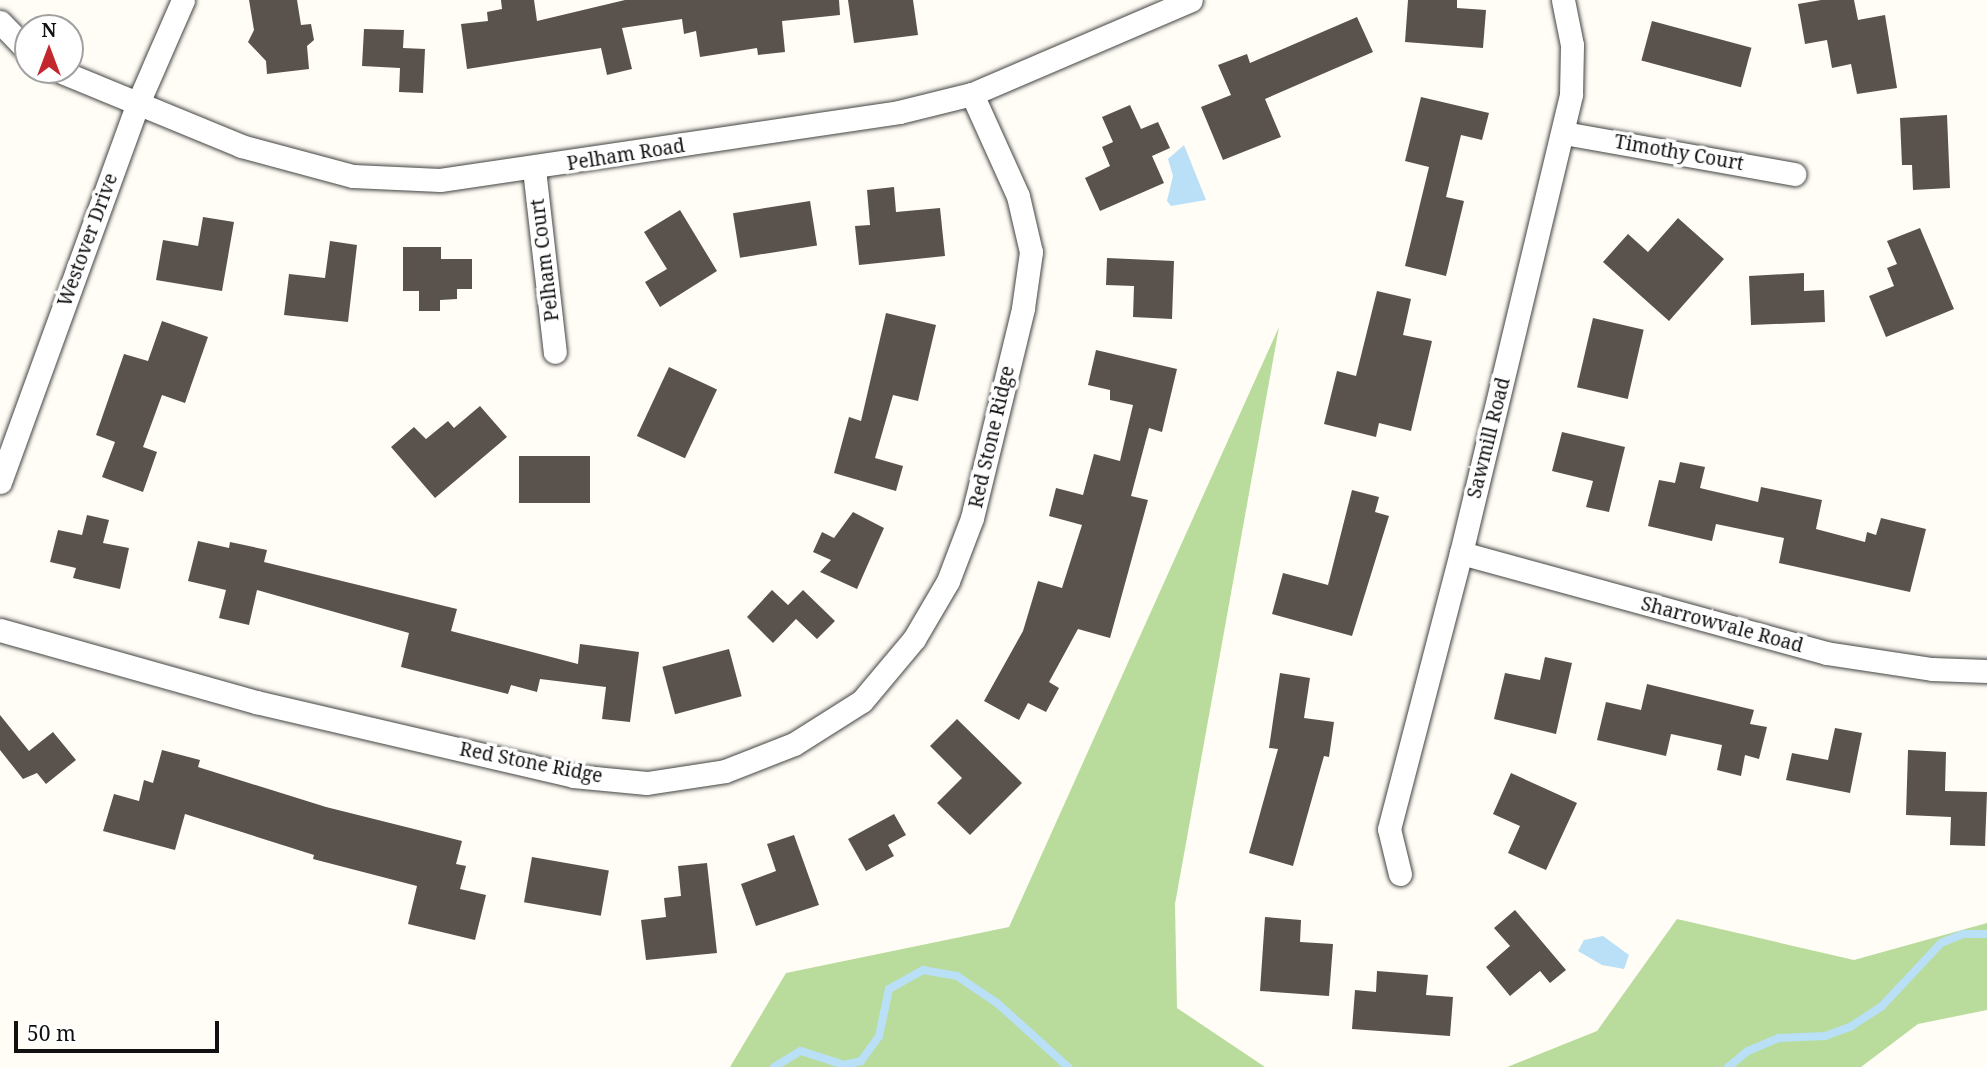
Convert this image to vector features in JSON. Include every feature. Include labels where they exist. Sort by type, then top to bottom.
[{"type":"street","name":"Westover Drive","points":[[0,482],[138,103],[183,0]]},
{"type":"street","name":"Pelham Road","points":[[84,81],[241,146],[353,176],[440,180],[534,169],[899,112],[972,94],[1191,0]]},
{"type":"street","name":"Sawmill Road","points":[[1401,874],[1389,829],[1461,553],[1564,133],[1571,94],[1572,45],[1563,0]]},
{"type":"street","points":[[0,22],[14,36]]},
{"type":"street","name":"Red Stone Ridge","points":[[0,630],[257,702],[573,776],[647,783],[725,771],[794,744],[862,701],[914,639],[948,581],[972,518],[1023,308],[1031,252],[1018,196],[972,94]]},
{"type":"street","name":"Timothy Court","points":[[1564,133],[1794,174]]},
{"type":"street","name":"Pelham Court","points":[[534,169],[555,352]]},
{"type":"street","name":"Sharrowvale Road","points":[[1461,553],[1826,653],[1932,669],[1987,671]]},
{"type":"green space","points":[[1279,327],[1175,904],[1177,1008],[1265,1067],[730,1067],[786,973],[1009,927]]},
{"type":"green space","points":[[1677,919],[1854,960],[1987,923],[1987,1010],[1918,1024],[1861,1067],[1507,1067],[1597,1031]]},
{"type":"water","points":[[1184,145],[1206,200],[1171,206],[1167,201],[1173,176],[1168,159]]},
{"type":"water","points":[[1603,936],[1629,955],[1624,969],[1602,965],[1578,951],[1584,940]]},
{"type":"building","points":[[249,0],[297,0],[301,25],[311,24],[314,40],[307,46],[309,69],[267,74],[266,61],[248,42],[254,30]]},
{"type":"building","points":[[501,0],[534,0],[537,21],[625,0],[839,0],[840,15],[782,21],[785,52],[758,55],[757,48],[700,57],[696,31],[684,34],[682,19],[622,28],[632,69],[607,75],[601,48],[467,69],[461,24],[488,21],[487,12],[502,9]]},
{"type":"building","points":[[848,0],[913,0],[918,35],[854,43]]},
{"type":"building","points":[[1408,0],[1457,0],[1457,8],[1486,10],[1483,48],[1405,42]]},
{"type":"building","points":[[1821,0],[1854,0],[1858,20],[1885,15],[1897,88],[1857,94],[1851,64],[1832,68],[1827,40],[1805,44],[1798,4]]},
{"type":"building","points":[[1357,17],[1373,52],[1265,99],[1281,137],[1223,160],[1201,107],[1231,95],[1218,65],[1247,54],[1250,63]]},
{"type":"building","points":[[1652,21],[1751,48],[1741,87],[1641,61]]},
{"type":"building","points":[[364,29],[404,30],[403,48],[425,49],[423,93],[399,92],[400,68],[362,66]]},
{"type":"building","points":[[1421,97],[1489,113],[1482,140],[1461,135],[1446,197],[1464,201],[1446,276],[1405,266],[1429,167],[1405,161]]},
{"type":"building","points":[[1130,105],[1141,129],[1158,122],[1170,148],[1152,156],[1164,183],[1100,211],[1085,178],[1110,166],[1102,147],[1113,142],[1102,117]]},
{"type":"building","points":[[1947,115],[1950,188],[1913,190],[1912,165],[1902,165],[1900,118]]},
{"type":"building","points":[[894,187],[896,212],[940,208],[945,256],[859,265],[855,226],[870,225],[867,190]]},
{"type":"building","points":[[810,201],[817,245],[740,258],[733,213]]},
{"type":"building","points":[[680,210],[717,271],[660,307],[645,282],[667,269],[644,232]]},
{"type":"building","points":[[203,217],[234,222],[222,291],[156,280],[163,240],[198,246]]},
{"type":"building","points":[[1678,218],[1724,259],[1669,321],[1603,262],[1628,234],[1648,252]]},
{"type":"building","points":[[1920,228],[1954,309],[1886,337],[1869,296],[1894,286],[1887,268],[1897,264],[1887,241]]},
{"type":"building","points":[[330,241],[357,245],[348,322],[284,315],[289,274],[325,278]]},
{"type":"building","points":[[403,247],[441,247],[441,259],[472,259],[472,289],[457,289],[457,299],[440,300],[440,311],[419,311],[419,291],[403,291]]},
{"type":"building","points":[[1107,258],[1174,261],[1172,319],[1133,317],[1134,286],[1106,285]]},
{"type":"building","points":[[1804,273],[1804,291],[1824,290],[1825,322],[1751,325],[1749,276]]},
{"type":"building","points":[[1377,291],[1411,299],[1403,335],[1432,341],[1411,431],[1379,423],[1376,437],[1324,424],[1337,371],[1356,376]]},
{"type":"building","points":[[886,313],[936,325],[918,401],[893,395],[875,458],[903,466],[896,491],[834,473],[849,417],[861,421]]},
{"type":"building","points":[[1593,318],[1644,330],[1628,399],[1577,387]]},
{"type":"building","points":[[162,321],[208,337],[185,403],[162,395],[143,447],[157,452],[143,492],[102,477],[115,442],[96,435],[124,354],[148,361]]},
{"type":"building","points":[[1096,350],[1177,369],[1162,432],[1149,428],[1131,496],[1148,500],[1110,638],[1078,629],[1049,682],[1059,688],[1046,712],[1028,703],[1019,720],[984,701],[1023,631],[1038,581],[1062,588],[1082,525],[1049,516],[1056,488],[1083,495],[1094,454],[1120,461],[1133,405],[1110,400],[1110,390],[1088,385]]},
{"type":"building","points":[[669,367],[717,389],[685,458],[637,436]]},
{"type":"building","points":[[480,406],[507,437],[435,498],[391,447],[414,427],[426,439],[448,421],[454,428]]},
{"type":"building","points":[[1562,432],[1625,447],[1609,512],[1586,507],[1593,481],[1552,471]]},
{"type":"building","points":[[519,456],[590,456],[590,503],[519,503]]},
{"type":"building","points":[[1680,462],[1705,467],[1700,488],[1758,502],[1761,487],[1822,500],[1816,529],[1865,542],[1867,532],[1876,535],[1881,518],[1926,529],[1910,592],[1779,563],[1784,538],[1716,524],[1712,541],[1648,526],[1659,480],[1675,483]]},
{"type":"building","points":[[1352,490],[1379,497],[1375,512],[1389,516],[1352,636],[1272,614],[1283,573],[1328,585]]},
{"type":"building","points":[[853,512],[884,528],[857,589],[820,572],[831,560],[813,552],[822,532],[834,538]]},
{"type":"building","points":[[87,515],[109,520],[103,543],[129,548],[120,589],[73,578],[76,568],[50,562],[58,530],[82,535]]},
{"type":"building","points":[[198,541],[229,548],[230,542],[267,550],[264,562],[457,609],[451,631],[578,664],[580,644],[639,652],[630,722],[602,719],[606,687],[540,679],[537,692],[511,685],[508,694],[401,667],[409,633],[257,590],[249,625],[219,618],[226,590],[188,581]]},
{"type":"building","points":[[772,590],[788,605],[803,590],[835,621],[817,639],[796,619],[773,643],[747,617]]},
{"type":"building","points":[[729,649],[742,696],[675,714],[662,667]]},
{"type":"building","points":[[1545,657],[1572,663],[1556,734],[1494,719],[1505,673],[1540,680]]},
{"type":"building","points":[[1280,673],[1310,678],[1304,718],[1334,722],[1329,757],[1324,756],[1293,866],[1249,853],[1278,749],[1269,748]]},
{"type":"building","points":[[1647,684],[1754,710],[1750,724],[1767,727],[1759,759],[1745,755],[1741,776],[1717,770],[1722,745],[1671,734],[1666,756],[1597,740],[1606,702],[1641,710]]},
{"type":"building","points":[[0,715],[29,751],[53,732],[76,760],[46,784],[37,773],[23,779],[0,750]]},
{"type":"building","points":[[957,719],[1022,783],[970,835],[937,803],[962,778],[930,746]]},
{"type":"building","points":[[1835,728],[1862,733],[1850,793],[1786,780],[1792,753],[1828,760]]},
{"type":"building","points":[[162,750],[200,760],[198,767],[326,807],[462,841],[456,864],[466,866],[460,889],[486,895],[475,940],[408,924],[417,886],[313,859],[314,855],[185,814],[175,850],[103,831],[114,794],[139,801],[144,780],[153,783]]},
{"type":"building","points":[[1908,750],[1946,752],[1945,791],[1987,792],[1985,846],[1950,845],[1951,817],[1906,815]]},
{"type":"building","points":[[1511,773],[1577,803],[1546,870],[1508,853],[1520,826],[1493,814]]},
{"type":"building","points":[[894,814],[906,835],[888,845],[894,856],[866,871],[848,839]]},
{"type":"building","points":[[794,835],[819,905],[756,926],[741,884],[776,871],[767,844]]},
{"type":"building","points":[[532,857],[609,871],[601,916],[524,902]]},
{"type":"building","points":[[707,863],[717,953],[646,960],[641,920],[666,917],[664,898],[681,896],[678,866]]},
{"type":"building","points":[[1515,910],[1566,970],[1550,983],[1540,971],[1510,996],[1486,967],[1510,946],[1494,928]]},
{"type":"building","points":[[1265,917],[1301,920],[1300,942],[1333,944],[1329,996],[1260,991]]},
{"type":"building","points":[[1377,971],[1428,975],[1426,995],[1453,997],[1450,1036],[1352,1029],[1355,990],[1376,992]]},
{"type":"waterway","points":[[1728,1067],[1748,1051],[1779,1038],[1825,1036],[1850,1027],[1881,1007],[1941,943],[1963,934],[1987,934]]},
{"type":"waterway","points":[[774,1067],[801,1051],[844,1065],[861,1061],[879,1036],[889,989],[923,970],[957,976],[997,1003],[1068,1067]]}]
